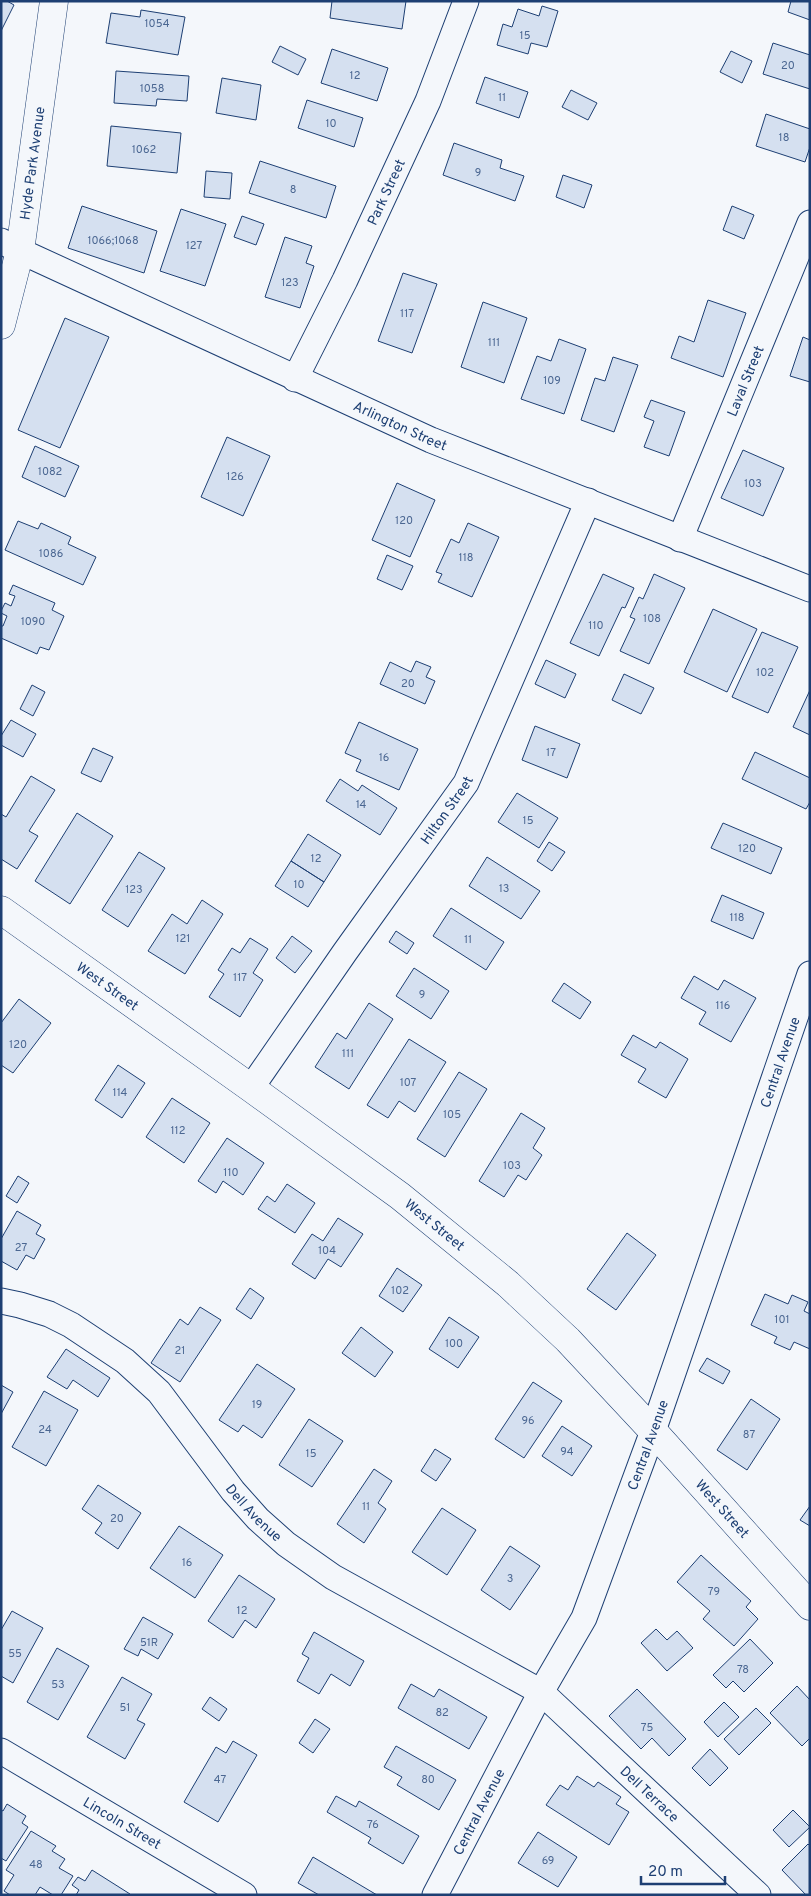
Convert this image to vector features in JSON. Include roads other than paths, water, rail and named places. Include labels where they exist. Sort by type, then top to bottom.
[{"type":"main road","name":"Hyde Park Avenue","points":[[1,325],[10,246],[54,1]]},
{"type":"main road","name":"West Street","points":[[1,910],[400,1196],[508,1284],[568,1340],[653,1431],[810,1606]]},
{"type":"street","name":"Park Street","points":[[295,379],[345,280],[428,101],[466,1]]},
{"type":"street","name":"Laval Street","points":[[680,539],[810,223]]},
{"type":"street","name":"Arlington Street","points":[[10,246],[295,379],[431,440],[810,589]]},
{"type":"street","name":"Hilton Street","points":[[251,1088],[345,952],[466,783],[588,501]]},
{"type":"street","name":"Central Avenue","points":[[435,1895],[540,1692],[584,1618],[653,1431],[810,974]]},
{"type":"street","name":"Dell Avenue","points":[[1,1301],[48,1314],[71,1325],[125,1361],[159,1392],[233,1491],[258,1519],[286,1544],[333,1577],[540,1692]]},
{"type":"street","name":"Dell Terrace","points":[[540,1692],[758,1895]]},
{"type":"street","name":"Lincoln Street","points":[[1,1751],[244,1895]]}]
